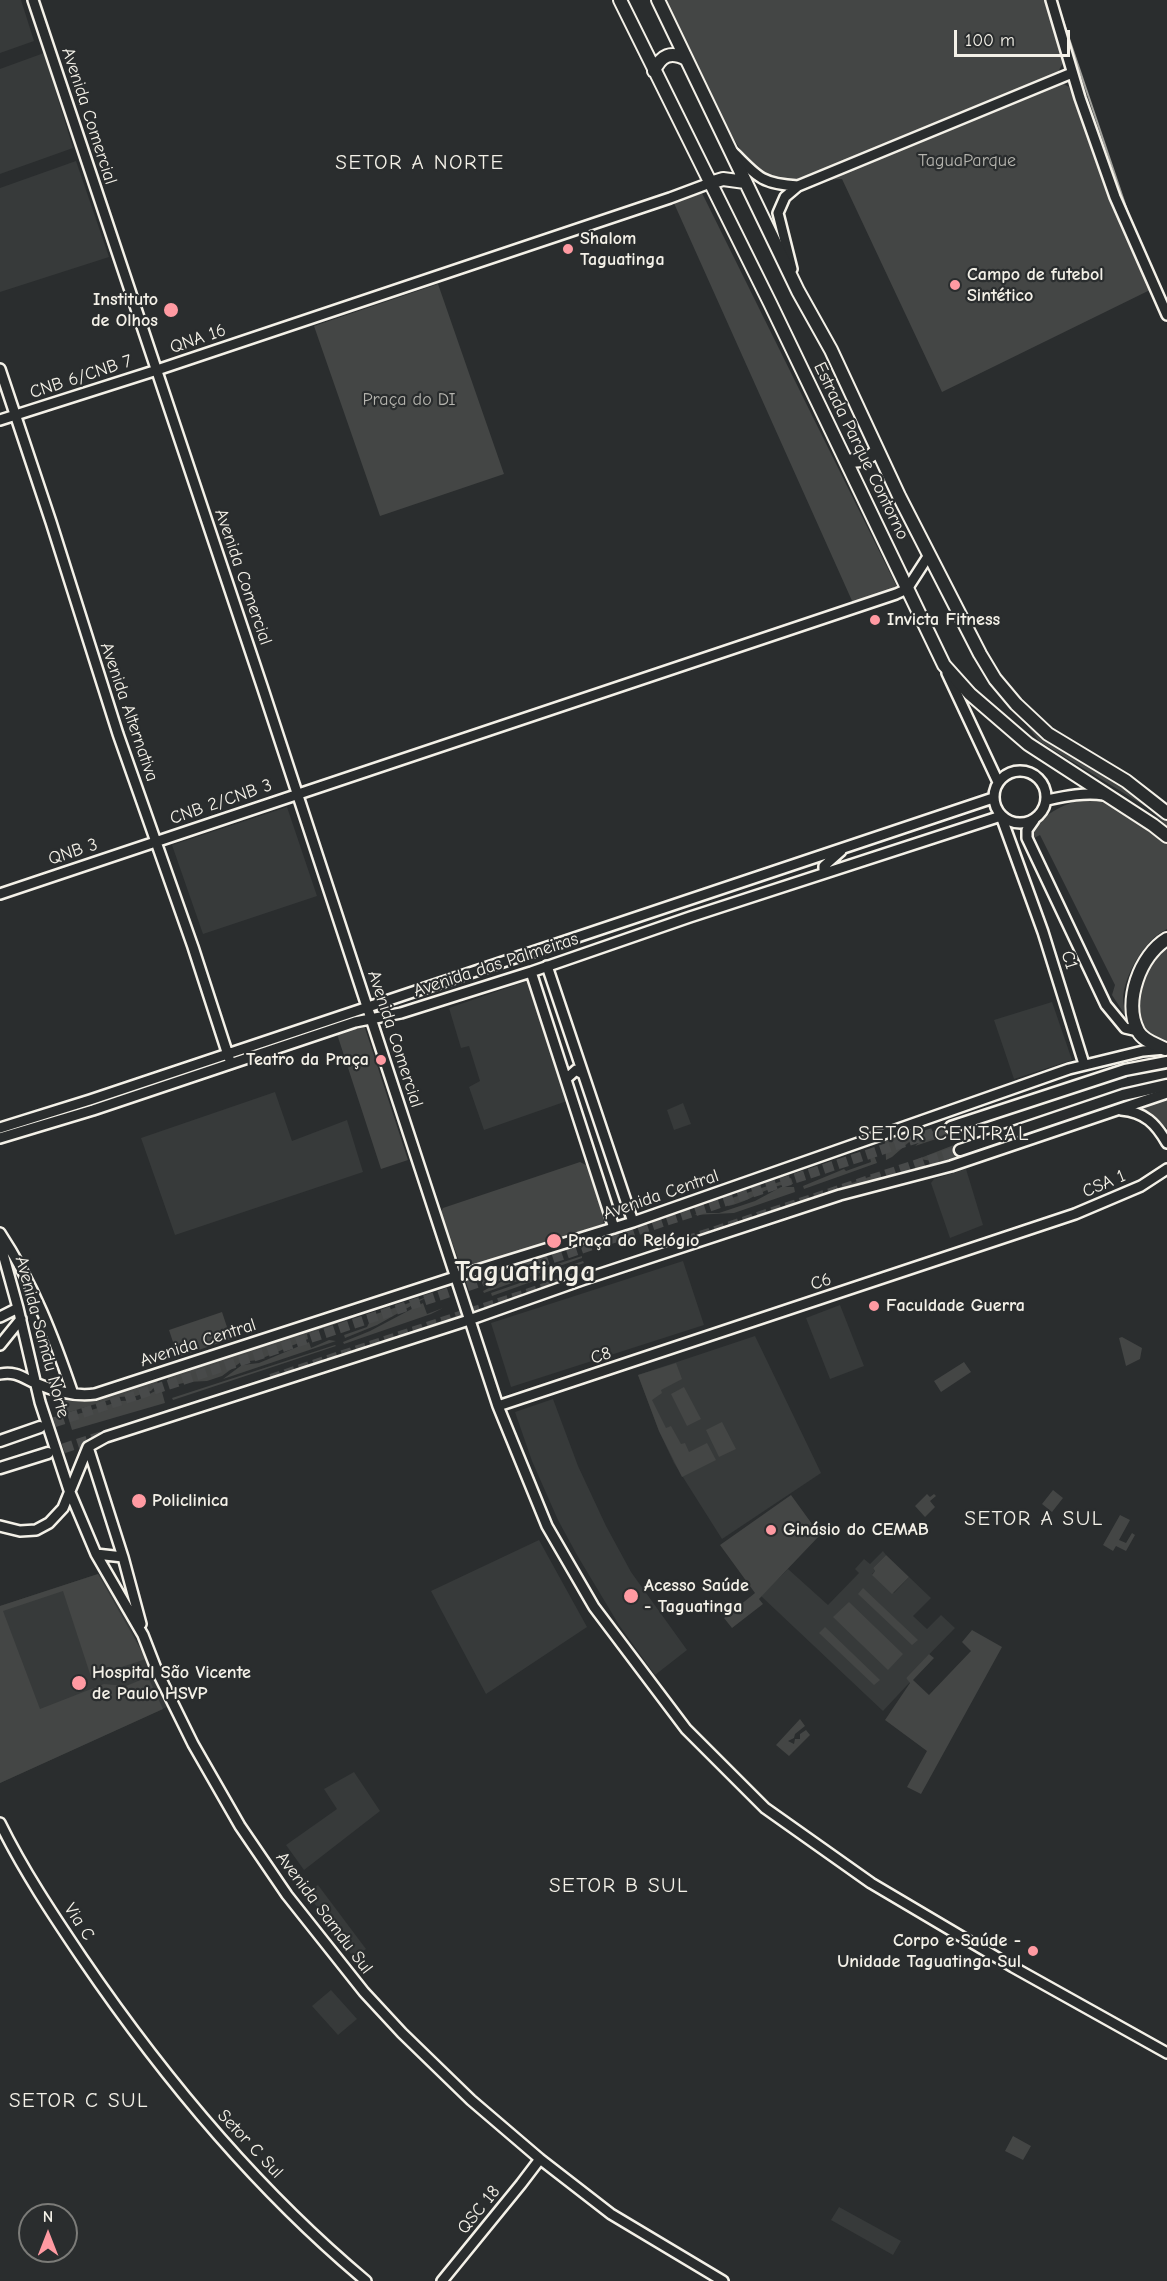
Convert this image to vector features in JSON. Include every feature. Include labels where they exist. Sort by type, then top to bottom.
[{"type":"highway","name":"Estrada Parque Contorno","points":[[620,0],[944,665],[970,693],[1028,744],[1154,825],[1167,836]]},
{"type":"highway","name":"Estrada Parque Contorno","points":[[658,0],[797,289],[831,350],[929,555],[995,679],[1016,704],[1048,734],[1126,781],[1167,813]]},
{"type":"highway","points":[[654,71],[661,58],[666,55],[673,54],[686,59]]},
{"type":"highway","points":[[710,183],[723,179],[745,182]]},
{"type":"highway","points":[[846,460],[860,461],[868,458],[877,450]]},
{"type":"highway","points":[[1126,781],[1167,806]]},
{"type":"highway","points":[[1166,1049],[1145,1039],[1138,1031],[1133,1000],[1136,983],[1152,953],[1167,939]]},
{"type":"main road","name":"Avenida Comercial","points":[[33,0],[296,794],[334,900],[456,1280]]},
{"type":"main road","points":[[1051,0],[1072,73],[1115,197],[1167,315]]},
{"type":"main road","points":[[797,289],[778,213],[785,197],[798,186],[1072,73]]},
{"type":"main road","points":[[730,150],[759,178],[776,185],[798,186]]},
{"type":"main road","name":"QNA 16","points":[[157,370],[710,183]]},
{"type":"main road","name":"Avenida Alternativa","points":[[0,369],[115,724],[231,1064]]},
{"type":"main road","name":"CNB 6/CNB 7","points":[[0,420],[157,370]]},
{"type":"main road","points":[[907,589],[929,555]]},
{"type":"main road","name":"CNB 2/CNB 3","points":[[157,842],[907,589]]},
{"type":"main road","points":[[944,665],[998,783]]},
{"type":"main road","points":[[1034,820],[1017,824],[1001,816],[995,808],[993,798],[998,783],[1007,775],[1018,771],[1029,773],[1039,779],[1045,789],[1047,800],[1043,812],[1027,830],[1027,838],[1106,1005],[1125,1028],[1138,1031]]},
{"type":"main road","points":[[1047,800],[1070,795],[1106,796]]},
{"type":"main road","name":"Avenida das Palmeiras","points":[[0,1138],[227,1054],[993,798]]},
{"type":"main road","points":[[949,814],[955,816],[958,822],[951,832]]},
{"type":"main road","name":"Avenida das Palmeiras","points":[[0,1128],[92,1105],[231,1064],[355,1022],[401,1013],[1001,816]]},
{"type":"main road","name":"C1","points":[[1001,816],[1042,932],[1084,1064]]},
{"type":"main road","name":"QNB 3","points":[[0,894],[157,842]]},
{"type":"main road","points":[[829,871],[824,869],[824,866],[845,848]]},
{"type":"main road","points":[[1019,866],[1037,859]]},
{"type":"main road","points":[[751,880],[760,886],[760,891],[754,897]]},
{"type":"main road","points":[[685,901],[680,911],[683,915],[690,917]]},
{"type":"main road","points":[[602,929],[607,930],[612,937],[610,945]]},
{"type":"main road","points":[[547,966],[633,1222]]},
{"type":"main road","points":[[531,972],[614,1228]]},
{"type":"main road","points":[[438,984],[437,992],[444,999]]},
{"type":"main road","name":"Avenida Central","points":[[0,1374],[20,1374],[34,1382],[73,1394],[95,1394],[239,1346],[456,1280],[633,1222],[1084,1064],[1143,1051],[1166,1049]]},
{"type":"main road","points":[[559,1059],[570,1059],[577,1055]]},
{"type":"main road","points":[[951,1127],[1125,1070],[1167,1062]]},
{"type":"main road","points":[[566,1079],[576,1070],[583,1074]]},
{"type":"main road","points":[[960,1150],[1123,1095],[1167,1085]]},
{"type":"main road","points":[[0,1526],[36,1530],[49,1523],[63,1508],[88,1447],[106,1437],[840,1195],[951,1166],[1167,1093]]},
{"type":"main road","points":[[1116,1110],[1131,1111],[1148,1118],[1167,1143]]},
{"type":"main road","points":[[591,1156],[609,1150]]},
{"type":"main road","name":"CSA 1","points":[[938,1260],[1062,1218],[1141,1186],[1162,1176],[1167,1169]]},
{"type":"main road","points":[[0,1233],[35,1293],[73,1394]]},
{"type":"main road","name":"Avenida Samdu Norte","points":[[0,1243],[21,1319],[34,1382],[52,1440]]},
{"type":"main road","name":"C6","points":[[715,1334],[938,1260]]},
{"type":"main road","points":[[456,1280],[498,1406],[552,1535],[594,1607],[686,1729],[765,1809],[870,1883],[1013,1967],[1167,2053]]},
{"type":"main road","points":[[0,1317],[18,1308]]},
{"type":"main road","points":[[0,1345],[21,1319]]},
{"type":"main road","name":"C8","points":[[498,1406],[715,1334]]},
{"type":"main road","points":[[0,1441],[40,1427]]},
{"type":"main road","name":"Avenida Samdu Sul","points":[[52,1440],[69,1490],[96,1554],[143,1635],[157,1671],[193,1744],[240,1826],[286,1895],[347,1973],[402,2033],[471,2100],[540,2159],[611,2214],[723,2281]]},
{"type":"main road","points":[[88,1447],[123,1557],[143,1635]]},
{"type":"main road","points":[[0,1468],[48,1453]]},
{"type":"main road","points":[[96,1554],[123,1557]]},
{"type":"main road","name":"Via C","points":[[0,1822],[64,1931],[123,2018]]},
{"type":"main road","name":"Setor C Sul","points":[[123,2018],[186,2101],[330,2251],[366,2281]]},
{"type":"main road","name":"QSC 18","points":[[442,2281],[540,2159]]},
{"type":"shaded area","points":[[0,0],[21,0],[34,41],[0,53]]},
{"type":"shaded area","points":[[44,53],[73,148],[0,174],[0,69]]},
{"type":"shaded area","points":[[76,161],[109,257],[0,292],[0,188]]},
{"type":"shaded area","points":[[287,807],[317,896],[203,934],[172,845]]},
{"type":"shaded area","points":[[527,981],[567,1101],[484,1130],[469,1087],[480,1081],[469,1046],[461,1048],[449,1008]]},
{"type":"shaded area","points":[[1052,1002],[1072,1060],[1014,1079],[994,1020]]},
{"type":"shaded area","points":[[275,1092],[292,1141],[347,1120],[363,1172],[175,1235],[141,1138]]},
{"type":"shaded area","points":[[683,1103],[691,1124],[674,1130],[667,1110]]},
{"type":"shaded area","points":[[966,1169],[983,1225],[950,1238],[931,1183],[934,1179]]},
{"type":"shaded area","points":[[683,1261],[704,1325],[511,1387],[491,1323]]},
{"type":"shaded area","points":[[840,1305],[864,1366],[830,1379],[806,1318]]},
{"type":"shaded area","points":[[755,1336],[821,1473],[722,1539],[674,1463],[638,1375]]},
{"type":"shaded area","points":[[553,1399],[578,1466],[606,1526],[631,1572],[687,1650],[655,1675],[619,1625],[577,1555],[558,1520],[532,1461],[515,1412]]},
{"type":"shaded area","points":[[539,1540],[587,1627],[486,1694],[431,1591]]},
{"type":"shaded area","points":[[883,1551],[886,1555],[873,1568],[875,1571],[872,1574],[894,1593],[909,1577],[931,1598],[913,1616],[927,1629],[941,1615],[955,1628],[906,1678],[910,1682],[883,1711],[761,1596],[788,1569],[828,1605],[859,1573],[855,1569],[864,1559],[870,1564]]},
{"type":"shaded area","name":"Hospital São Vicente de Paulo HSVP","points":[[98,1574],[105,1579],[112,1591],[169,1706],[0,1783],[0,1606]]},
{"type":"shaded area","points":[[354,1772],[380,1811],[304,1870],[286,1845],[337,1809],[324,1789]]},
{"type":"shaded area","points":[[318,1885],[366,1949],[354,1958],[307,1893]]},
{"type":"shaded area","points":[[331,1990],[357,2019],[338,2035],[312,2006]]},
{"type":"shaded area","points":[[839,2207],[901,2241],[893,2255],[831,2220]]},
{"type":"green space","name":"TaguaParque","points":[[665,0],[1049,0],[1063,58],[1059,70],[1062,83],[1069,87],[1108,191],[1150,290],[942,392],[842,179],[785,183],[768,178],[755,168],[726,125],[711,97]]},
{"type":"green space","points":[[700,189],[898,589],[853,603],[673,201]]},
{"type":"green space","name":"Praça do DI","points":[[438,284],[504,474],[380,516],[314,326]]},
{"type":"green space","points":[[1026,724],[1151,805],[1167,819],[1167,826],[1148,808],[1039,741]]},
{"type":"green space","points":[[1089,797],[1112,803],[1132,814],[1167,844],[1167,929],[1144,949],[1127,979],[1123,1004],[1127,1018],[1112,995],[1115,985],[1040,835],[1034,838],[1033,832],[1050,814]]},
{"type":"green space","points":[[1167,943],[1167,1044],[1144,1029],[1138,1012],[1137,993],[1145,968]]},
{"type":"green space","points":[[364,1025],[408,1160],[381,1169],[337,1034]]},
{"type":"green space","points":[[1167,1100],[1167,1128],[1141,1106]]},
{"type":"green space","points":[[950,1120],[954,1133],[915,1146],[933,1131]]},
{"type":"green space","points":[[925,1127],[886,1160],[885,1141]]},
{"type":"green space","points":[[959,1143],[964,1157],[947,1161],[918,1159]]},
{"type":"green space","points":[[874,1155],[877,1163],[804,1189],[803,1186],[844,1169],[846,1171],[871,1162],[870,1158]]},
{"type":"green space","name":"Praça do Relógio","points":[[580,1162],[586,1165],[604,1217],[603,1224],[475,1266],[466,1266],[459,1261],[441,1212],[443,1208]]},
{"type":"green space","points":[[880,1173],[881,1177],[887,1179],[808,1202],[807,1199]]},
{"type":"green space","points":[[791,1178],[793,1184],[776,1187],[728,1206],[726,1200]]},
{"type":"green space","points":[[781,1187],[794,1187],[795,1192],[734,1213],[694,1215],[719,1213],[755,1201]]},
{"type":"green space","points":[[582,1256],[582,1258],[484,1293],[483,1291],[501,1282]]},
{"type":"green space","points":[[583,1261],[584,1263],[492,1296],[491,1293]]},
{"type":"green space","points":[[427,1297],[377,1325],[345,1338],[344,1335],[367,1327],[369,1323],[367,1317]]},
{"type":"green space","points":[[423,1303],[427,1314],[443,1308],[431,1314],[344,1344],[343,1342],[370,1331]]},
{"type":"green space","points":[[222,1312],[231,1339],[178,1357],[169,1330]]},
{"type":"green space","points":[[462,1314],[463,1318],[346,1354],[346,1353]]},
{"type":"green space","points":[[356,1315],[356,1317],[307,1334],[308,1339],[258,1360],[241,1362],[222,1376],[207,1381],[170,1386],[167,1376]]},
{"type":"green space","points":[[1122,1337],[1142,1348],[1140,1359],[1126,1366],[1119,1338]]},
{"type":"green space","points":[[329,1340],[336,1341],[223,1379],[242,1365],[259,1363],[309,1342],[311,1348]]},
{"type":"green space","points":[[335,1345],[173,1400],[172,1398]]},
{"type":"green space","points":[[964,1362],[971,1372],[941,1392],[934,1381]]},
{"type":"green space","points":[[676,1363],[682,1379],[661,1390],[662,1393],[652,1400],[666,1428],[671,1426],[681,1444],[685,1443],[689,1452],[707,1443],[716,1460],[682,1477],[659,1431],[638,1375]]},
{"type":"green space","points":[[159,1378],[151,1391],[136,1396],[119,1397],[66,1413],[61,1397],[83,1402]]},
{"type":"green space","points":[[684,1387],[701,1419],[687,1426],[671,1394]]},
{"type":"green space","points":[[157,1390],[162,1392],[165,1403],[72,1430],[68,1417],[121,1401],[138,1400]]},
{"type":"green space","points":[[722,1422],[736,1449],[719,1457],[706,1430]]},
{"type":"green space","points":[[1053,1490],[1063,1498],[1052,1512],[1042,1504]]},
{"type":"green space","points":[[927,1494],[930,1497],[934,1494],[936,1496],[930,1501],[935,1507],[925,1517],[915,1506]]},
{"type":"green space","points":[[791,1495],[820,1535],[759,1599],[763,1604],[732,1628],[724,1618],[755,1593],[720,1545]]},
{"type":"green space","points":[[1120,1515],[1130,1520],[1119,1540],[1126,1543],[1132,1533],[1135,1535],[1126,1551],[1116,1546],[1113,1551],[1103,1545]]},
{"type":"green space","points":[[886,1555],[909,1577],[892,1594],[872,1575],[875,1571],[873,1568]]},
{"type":"green space","name":"Hospital São Vicente de Paulo HSVP","points":[[98,1574],[146,1659],[91,1677],[63,1591],[3,1611],[40,1709],[104,1684],[126,1686],[148,1677],[163,1709],[0,1783],[0,1606]]},
{"type":"green space","points":[[863,1588],[918,1640],[912,1645],[858,1594]]},
{"type":"green space","points":[[849,1602],[903,1654],[888,1670],[833,1617]]},
{"type":"green space","points":[[825,1627],[880,1680],[874,1685],[819,1633]]},
{"type":"green space","points":[[972,1630],[1002,1647],[921,1794],[907,1787],[927,1751],[885,1720],[910,1683],[906,1678],[929,1654],[934,1658],[913,1680],[929,1695],[971,1651],[962,1642]]},
{"type":"green space","points":[[800,1719],[805,1726],[788,1741],[794,1744],[795,1739],[800,1739],[800,1734],[806,1730],[810,1735],[789,1756],[776,1745]]},
{"type":"green space","points":[[1013,2136],[1031,2146],[1023,2160],[1005,2151]]},
{"type":"waterway","points":[[1056,0],[1130,219]]},
{"type":"waterway","points":[[1153,271],[1167,301]]},
{"type":"tunnel","points":[[40,1427],[951,1127]]},
{"type":"tunnel","points":[[658,1250],[960,1150]]},
{"type":"tunnel","points":[[271,1379],[577,1277]]},
{"type":"tunnel","points":[[49,1453],[108,1434]]},
{"type":"place","name":"Shalom Taguatinga","points":[[568,249]]},
{"type":"place","name":"Campo de futebol Sintético","points":[[955,285]]},
{"type":"place","name":"Instituto de Olhos","points":[[171,310]]},
{"type":"place","name":"Invicta Fitness","points":[[875,620]]},
{"type":"place","name":"Teatro da Praça","points":[[381,1060]]},
{"type":"place","name":"Praça do Relógio","points":[[554,1241]]},
{"type":"place","name":"Faculdade Guerra","points":[[874,1306]]},
{"type":"place","name":"Policlinica","points":[[139,1501]]},
{"type":"place","name":"Ginásio do CEMAB","points":[[771,1530]]},
{"type":"place","name":"Acesso Saúde - Taguatinga","points":[[631,1596]]},
{"type":"place","name":"Hospital São Vicente de Paulo HSVP","points":[[79,1683]]},
{"type":"place","name":"Corpo e Saúde - Unidade Taguatinga Sul","points":[[1033,1951]]},
{"type":"district","name":"SETOR A NORTE","points":[[420,163]]},
{"type":"district","name":"SETOR CENTRAL","points":[[944,1134]]},
{"type":"district","name":"Taguatinga","points":[[525,1273]]},
{"type":"district","name":"SETOR A SUL","points":[[1034,1519]]},
{"type":"district","name":"SETOR B SUL","points":[[619,1886]]},
{"type":"district","name":"SETOR C SUL","points":[[79,2101]]}]
